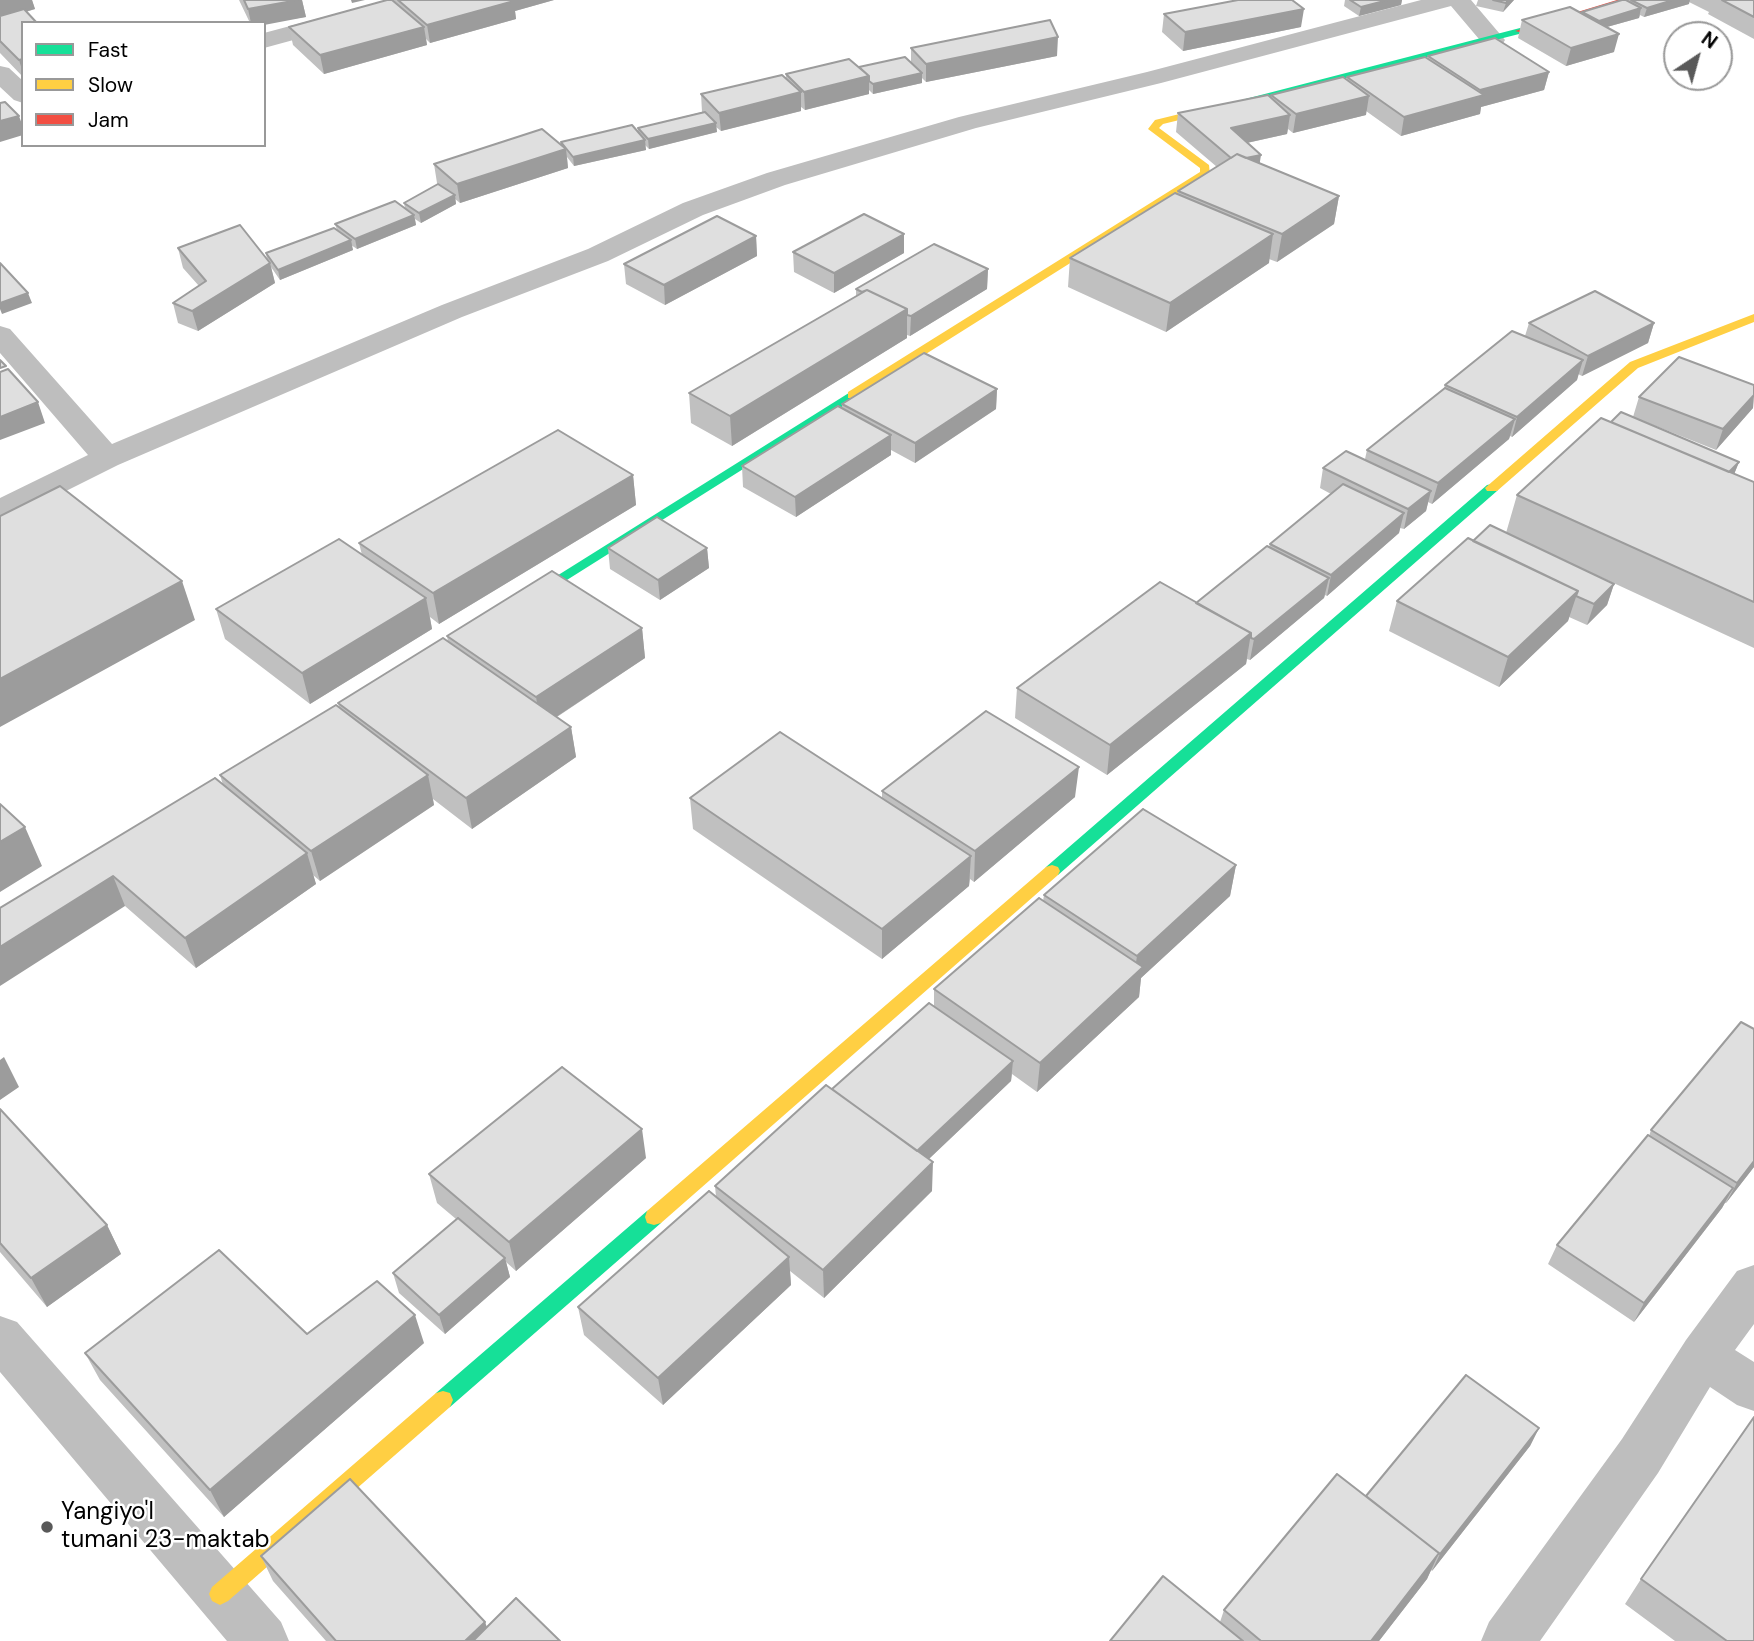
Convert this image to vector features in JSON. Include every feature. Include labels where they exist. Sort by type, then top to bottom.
[{"type":"street","points":[[266,40],[332,10],[414,0]]},
{"type":"street","points":[[506,612],[1206,173],[1205,167],[1153,129],[1154,125],[1493,40],[1629,0]]},
{"type":"street","points":[[0,512],[107,458],[452,311],[598,255],[693,209],[776,179],[968,122],[1457,3],[1493,40]]},
{"type":"street","points":[[0,73],[21,93]]},
{"type":"street","points":[[0,114],[21,108]]},
{"type":"street","points":[[220,1594],[1634,365],[1754,318]]},
{"type":"street","points":[[0,335],[107,458]]},
{"type":"street","points":[[1508,1641],[1640,1456],[1703,1355],[1754,1286]]},
{"type":"street","points":[[0,1337],[262,1641]]},
{"type":"street","points":[[1703,1355],[1754,1389]]},
{"type":"building","points":[[244,0],[298,0],[248,9]]},
{"type":"building","points":[[392,0],[424,27],[320,55],[289,27]]},
{"type":"building","points":[[398,0],[513,0],[514,1],[427,25]]},
{"type":"building","points":[[1238,0],[1292,0],[1304,9],[1185,32],[1164,14]]},
{"type":"building","points":[[1350,0],[1388,0],[1361,7]]},
{"type":"building","points":[[1622,0],[1641,8],[1599,21],[1582,12]]},
{"type":"building","points":[[1631,0],[1673,0],[1647,8]]},
{"type":"building","points":[[1722,0],[1754,0],[1754,17]]},
{"type":"building","points":[[1570,7],[1619,34],[1571,48],[1522,20]]},
{"type":"building","points":[[24,9],[35,21],[21,21],[21,60],[0,41],[0,16]]},
{"type":"building","points":[[1050,20],[1058,37],[926,64],[911,48]]},
{"type":"building","points":[[1495,38],[1549,72],[1480,90],[1428,56]]},
{"type":"building","points":[[905,57],[922,73],[873,84],[859,67]]},
{"type":"building","points":[[1425,57],[1484,95],[1404,117],[1347,77]]},
{"type":"building","points":[[849,59],[869,76],[804,92],[786,74]]},
{"type":"building","points":[[782,75],[801,92],[719,113],[701,94]]},
{"type":"building","points":[[1343,77],[1369,96],[1296,114],[1271,95]]},
{"type":"building","points":[[1268,95],[1290,115],[1231,128],[1261,155],[1246,158],[1237,154],[1231,158],[1178,113]]},
{"type":"building","points":[[5,102],[19,116],[0,121],[0,103]]},
{"type":"building","points":[[705,112],[716,123],[648,139],[638,128]]},
{"type":"building","points":[[632,125],[645,140],[573,157],[561,142]]},
{"type":"building","points":[[542,129],[566,149],[457,184],[434,164]]},
{"type":"building","points":[[1237,154],[1339,196],[1282,234],[1178,191]]},
{"type":"building","points":[[438,184],[455,195],[419,213],[404,203]]},
{"type":"building","points":[[1175,193],[1273,234],[1170,303],[1070,258]]},
{"type":"building","points":[[395,201],[414,215],[355,239],[335,224]]},
{"type":"building","points":[[864,214],[904,234],[834,273],[793,252]]},
{"type":"building","points":[[717,216],[756,236],[664,285],[624,264]]},
{"type":"building","points":[[240,225],[270,263],[192,311],[173,303],[206,281],[178,248]]},
{"type":"building","points":[[334,228],[351,240],[278,270],[266,253]]},
{"type":"building","points":[[934,244],[988,269],[911,316],[907,315],[907,309],[867,290],[862,292],[856,289]]},
{"type":"building","points":[[0,263],[28,293],[0,303]]},
{"type":"building","points":[[867,290],[907,309],[730,416],[689,393]]},
{"type":"building","points":[[1595,291],[1654,323],[1588,356],[1529,323]]},
{"type":"building","points":[[1512,331],[1583,360],[1517,417],[1445,385]]},
{"type":"building","points":[[924,353],[997,389],[915,443],[842,404]]},
{"type":"building","points":[[1679,357],[1754,385],[1754,395],[1723,429],[1639,397]]},
{"type":"building","points":[[8,369],[38,402],[0,417],[0,372]]},
{"type":"building","points":[[1445,388],[1515,419],[1438,483],[1367,450]]},
{"type":"building","points":[[838,406],[891,435],[795,497],[742,466]]},
{"type":"building","points":[[1621,412],[1739,462],[1729,472],[1611,422]]},
{"type":"building","points":[[1601,418],[1754,482],[1754,602],[1517,495]]},
{"type":"building","points":[[558,430],[633,475],[433,593],[359,543]]},
{"type":"building","points":[[1346,451],[1431,491],[1408,509],[1323,468]]},
{"type":"building","points":[[1343,484],[1404,513],[1331,575],[1270,544]]},
{"type":"building","points":[[60,486],[182,581],[0,679],[0,516]]},
{"type":"building","points":[[657,517],[707,548],[658,580],[608,548]]},
{"type":"building","points":[[1490,525],[1614,584],[1594,604],[1576,596],[1578,591],[1473,541]]},
{"type":"building","points":[[1468,538],[1578,591],[1508,657],[1397,601]]},
{"type":"building","points":[[339,539],[426,598],[302,673],[216,609]]},
{"type":"building","points":[[1267,546],[1329,578],[1254,639],[1251,638],[1251,633],[1196,603]]},
{"type":"building","points":[[552,571],[642,628],[536,697],[447,636]]},
{"type":"building","points":[[1160,582],[1251,633],[1110,745],[1017,688]]},
{"type":"building","points":[[443,638],[571,727],[466,798],[338,703]]},
{"type":"building","points":[[336,705],[428,775],[311,851],[220,775]]},
{"type":"building","points":[[986,711],[1079,767],[975,851],[882,791]]},
{"type":"building","points":[[780,732],[971,856],[882,929],[690,798]]},
{"type":"building","points":[[215,778],[307,853],[185,938],[113,876],[0,947],[0,908]]},
{"type":"building","points":[[0,804],[25,827],[0,842]]},
{"type":"building","points":[[1143,809],[1236,865],[1137,956],[1044,895]]},
{"type":"building","points":[[1039,898],[1143,967],[1040,1063],[934,989]]},
{"type":"building","points":[[929,1003],[1013,1061],[917,1151],[832,1089]]},
{"type":"building","points":[[1741,1022],[1754,1029],[1754,1161],[1737,1183],[1651,1130]]},
{"type":"building","points":[[562,1067],[642,1129],[509,1242],[429,1174]]},
{"type":"building","points":[[826,1085],[933,1162],[823,1270],[715,1186]]},
{"type":"building","points":[[0,1109],[107,1225],[31,1278],[0,1243]]},
{"type":"building","points":[[1648,1135],[1733,1188],[1644,1303],[1557,1245]]},
{"type":"building","points":[[709,1191],[789,1257],[658,1378],[578,1307]]},
{"type":"building","points":[[458,1218],[505,1258],[439,1315],[393,1273]]},
{"type":"building","points":[[219,1250],[307,1334],[377,1281],[415,1315],[210,1490],[85,1353]]},
{"type":"building","points":[[1466,1375],[1539,1428],[1440,1554],[1366,1496]]},
{"type":"building","points":[[1754,1417],[1754,1641],[1727,1641],[1641,1579]]},
{"type":"building","points":[[1337,1474],[1439,1553],[1371,1641],[1261,1641],[1224,1610]]},
{"type":"building","points":[[350,1479],[485,1622],[465,1641],[336,1641],[261,1556]]},
{"type":"building","points":[[1163,1576],[1243,1641],[1110,1641]]},
{"type":"building","points":[[516,1598],[560,1641],[473,1641]]},
{"type":"traffic: fast","points":[[1200,112],[1520,31]]},
{"type":"traffic: fast","points":[[519,604],[852,395]]},
{"type":"traffic: fast","points":[[1052,871],[1492,488]]},
{"type":"traffic: fast","points":[[443,1400],[654,1217]]},
{"type":"traffic: slow","points":[[852,395],[1206,173],[1205,167],[1153,129],[1159,122],[1200,112]]},
{"type":"traffic: slow","points":[[1492,488],[1634,365],[1754,318]]},
{"type":"traffic: slow","points":[[654,1217],[1052,871]]},
{"type":"traffic: slow","points":[[220,1594],[443,1400]]},
{"type":"traffic: jam","points":[[1520,31],[1628,0]]},
{"type":"place","name":"Yangiyo'l tumani 23-maktab","points":[[47,1527]]}]
